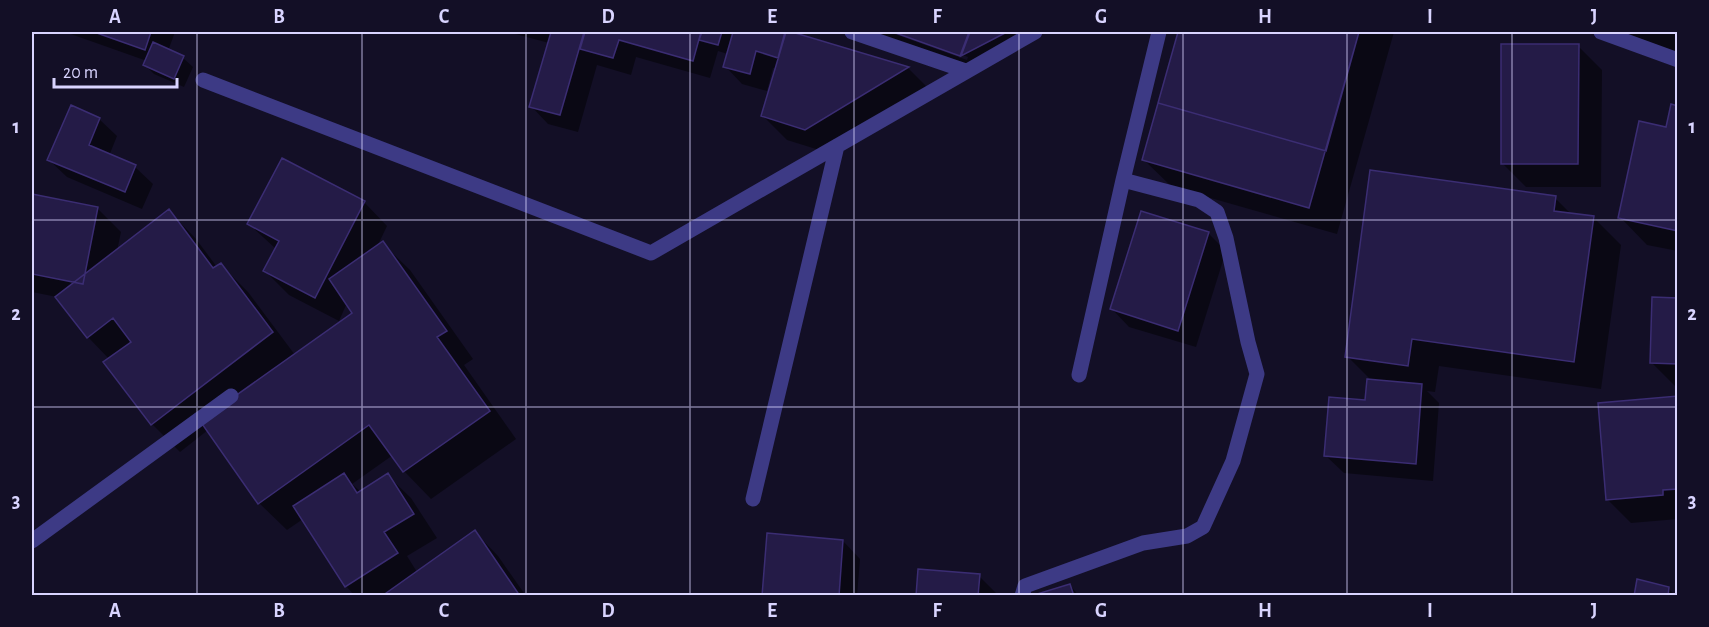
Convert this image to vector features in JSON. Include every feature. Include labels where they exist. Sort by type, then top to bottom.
[{"type":"street","points":[[852,32],[966,71]]},
{"type":"street","points":[[202,80],[651,253],[1035,32]]},
{"type":"street","points":[[1079,375],[1159,32]]},
{"type":"street","points":[[1600,32],[1677,60]]},
{"type":"street","points":[[753,499],[837,146]]},
{"type":"street","points":[[1022,596],[1025,586],[1143,543],[1187,536],[1203,527],[1233,461],[1257,374],[1226,238],[1216,212],[1199,200],[1123,180]]},
{"type":"street","points":[[32,541],[231,396]]},
{"type":"building","points":[[94,32],[151,32],[145,50]]},
{"type":"building","points":[[551,32],[584,32],[560,115],[529,107]]},
{"type":"building","points":[[585,32],[701,32],[693,61],[619,40],[613,58],[580,49]]},
{"type":"building","points":[[702,32],[722,32],[718,45],[699,40]]},
{"type":"building","points":[[733,32],[785,32],[778,58],[756,51],[750,74],[723,67]]},
{"type":"building","points":[[786,32],[909,67],[805,130],[761,116]]},
{"type":"building","points":[[893,32],[969,32],[960,56]]},
{"type":"building","points":[[970,32],[1007,32],[961,56]]},
{"type":"building","points":[[1178,32],[1359,32],[1326,151],[1158,103]]},
{"type":"building","points":[[1178,32],[1359,32],[1309,208],[1142,160]]},
{"type":"building","points":[[153,42],[184,56],[174,79],[143,65]]},
{"type":"building","points":[[1501,44],[1579,44],[1578,164],[1501,164]]},
{"type":"building","points":[[1671,104],[1678,106],[1678,231],[1618,218],[1639,121],[1666,127]]},
{"type":"building","points":[[71,105],[100,118],[89,145],[136,165],[125,192],[47,160]]},
{"type":"building","points":[[282,158],[365,201],[315,298],[263,271],[279,241],[247,224]]},
{"type":"building","points":[[1370,170],[1556,196],[1554,211],[1594,216],[1574,362],[1412,339],[1408,366],[1345,357]]},
{"type":"building","points":[[32,194],[98,207],[83,284],[32,274]]},
{"type":"building","points":[[169,209],[213,268],[221,263],[273,332],[151,425],[103,362],[131,342],[113,318],[87,338],[55,297]]},
{"type":"building","points":[[1141,211],[1209,232],[1178,331],[1110,309]]},
{"type":"building","points":[[383,241],[447,331],[437,337],[490,411],[403,472],[369,425],[258,504],[200,421],[352,313],[329,279]]},
{"type":"building","points":[[1652,297],[1678,298],[1678,364],[1650,363]]},
{"type":"building","points":[[1367,379],[1422,384],[1416,464],[1324,456],[1329,397],[1365,400]]},
{"type":"building","points":[[1678,396],[1678,489],[1663,490],[1663,495],[1606,500],[1598,403]]},
{"type":"building","points":[[344,473],[357,493],[388,473],[414,514],[384,532],[398,553],[345,587],[293,506]]},
{"type":"building","points":[[475,530],[520,596],[382,596]]},
{"type":"building","points":[[767,533],[843,540],[839,596],[762,596]]},
{"type":"building","points":[[918,569],[980,574],[978,596],[916,596]]},
{"type":"building","points":[[1637,579],[1669,587],[1668,596],[1634,596]]},
{"type":"building","points":[[1070,584],[1074,596],[1037,596],[1037,594]]}]
